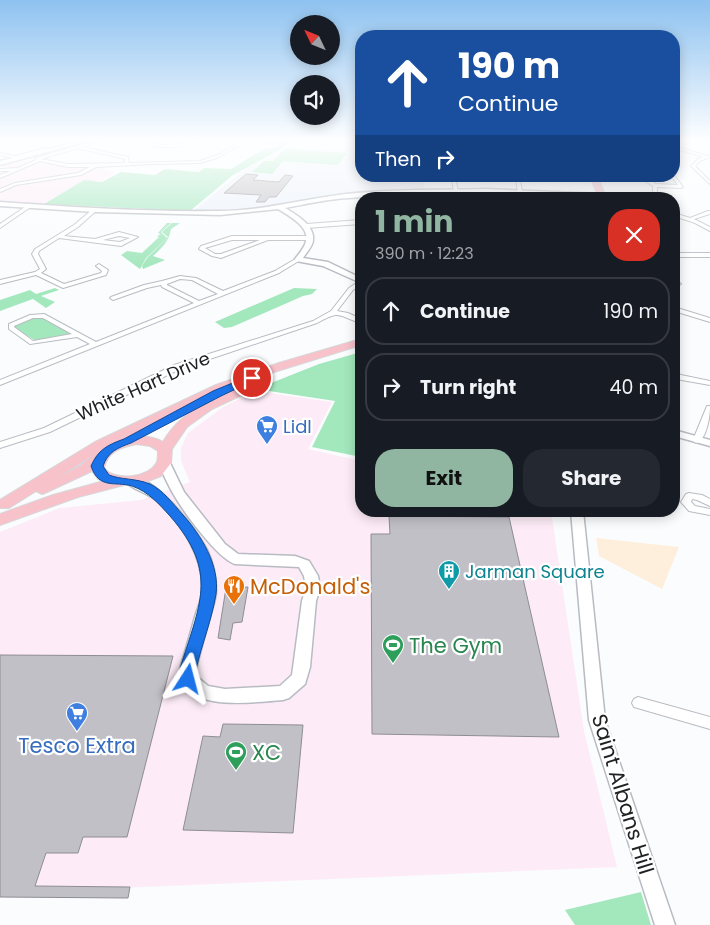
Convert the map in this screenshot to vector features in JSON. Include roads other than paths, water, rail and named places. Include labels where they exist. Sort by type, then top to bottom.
[{"type":"main road","points":[[2,505],[100,445],[220,388],[283,365],[355,344]]},
{"type":"main road","points":[[0,520],[45,502],[151,475],[165,456],[170,438],[183,424],[211,406],[281,373],[355,351]]},
{"type":"main road","points":[[2,505],[74,476],[87,469],[106,450],[128,441],[217,394],[283,365]]},
{"type":"main road","points":[[128,441],[146,440],[161,445],[165,456]]},
{"type":"main road","points":[[98,460],[99,473],[105,478],[127,482]]},
{"type":"street","points":[[0,192],[20,183]]},
{"type":"street","points":[[454,183],[456,191]]},
{"type":"street","points":[[650,183],[655,186],[681,187],[678,183]]},
{"type":"street","points":[[655,186],[655,192]]},
{"type":"street","points":[[434,192],[469,192]]},
{"type":"street","points":[[0,204],[95,210],[220,213],[280,207],[355,196]]},
{"type":"street","points":[[0,226],[30,206]]},
{"type":"street","points":[[0,382],[277,272],[299,259],[308,247],[310,238],[306,226],[280,207]]},
{"type":"street","points":[[0,282],[43,269],[35,254],[37,250],[60,237],[95,210]]},
{"type":"street","points":[[691,219],[710,212]]},
{"type":"street","points":[[680,216],[710,229]]},
{"type":"street","points":[[306,226],[355,222]]},
{"type":"street","points":[[60,237],[121,244],[135,237],[119,234],[95,241]]},
{"type":"street","points":[[266,239],[221,256],[216,256],[202,249],[227,239],[310,238]]},
{"type":"street","points":[[680,254],[710,255]]},
{"type":"street","points":[[299,259],[325,264],[355,279]]},
{"type":"street","points":[[37,272],[63,286],[104,274],[105,270],[99,266]]},
{"type":"street","points":[[113,298],[146,286],[164,283],[176,277],[189,277],[223,294]]},
{"type":"street","points":[[164,283],[164,286],[198,303]]},
{"type":"street","name":"White Hart Drive","points":[[0,446],[47,430],[177,367],[303,327],[333,312],[355,286]]},
{"type":"street","points":[[680,311],[710,320]]},
{"type":"street","points":[[333,312],[355,318]]},
{"type":"street","points":[[78,335],[32,343],[11,328],[11,325],[32,316],[44,316],[95,344]]},
{"type":"street","points":[[680,377],[710,383]]},
{"type":"street","points":[[697,440],[710,408]]},
{"type":"street","points":[[680,435],[710,444]]},
{"type":"street","points":[[127,482],[147,488],[161,498],[186,526],[201,551],[208,575],[209,593],[188,669],[188,679],[204,692],[225,696],[283,694],[299,679],[302,667],[309,601],[313,588],[311,576],[304,564],[295,561],[235,559],[220,547],[179,494],[165,456]]},
{"type":"street","points":[[710,503],[694,496],[689,496],[686,502],[692,509],[710,512]]},
{"type":"street","name":"Saint Albans Hill","points":[[578,517],[597,720],[666,925]]},
{"type":"street","points":[[638,703],[710,723]]},
{"type":"place","name":"Lidl","points":[[267,445]]},
{"type":"place","name":"Jarman Square","points":[[449,590]]},
{"type":"place","name":"McDonald's","points":[[234,605]]},
{"type":"place","name":"The Gym","points":[[393,664]]},
{"type":"place","name":"Tesco Extra","points":[[77,732]]},
{"type":"place","name":"XC","points":[[236,771]]}]
